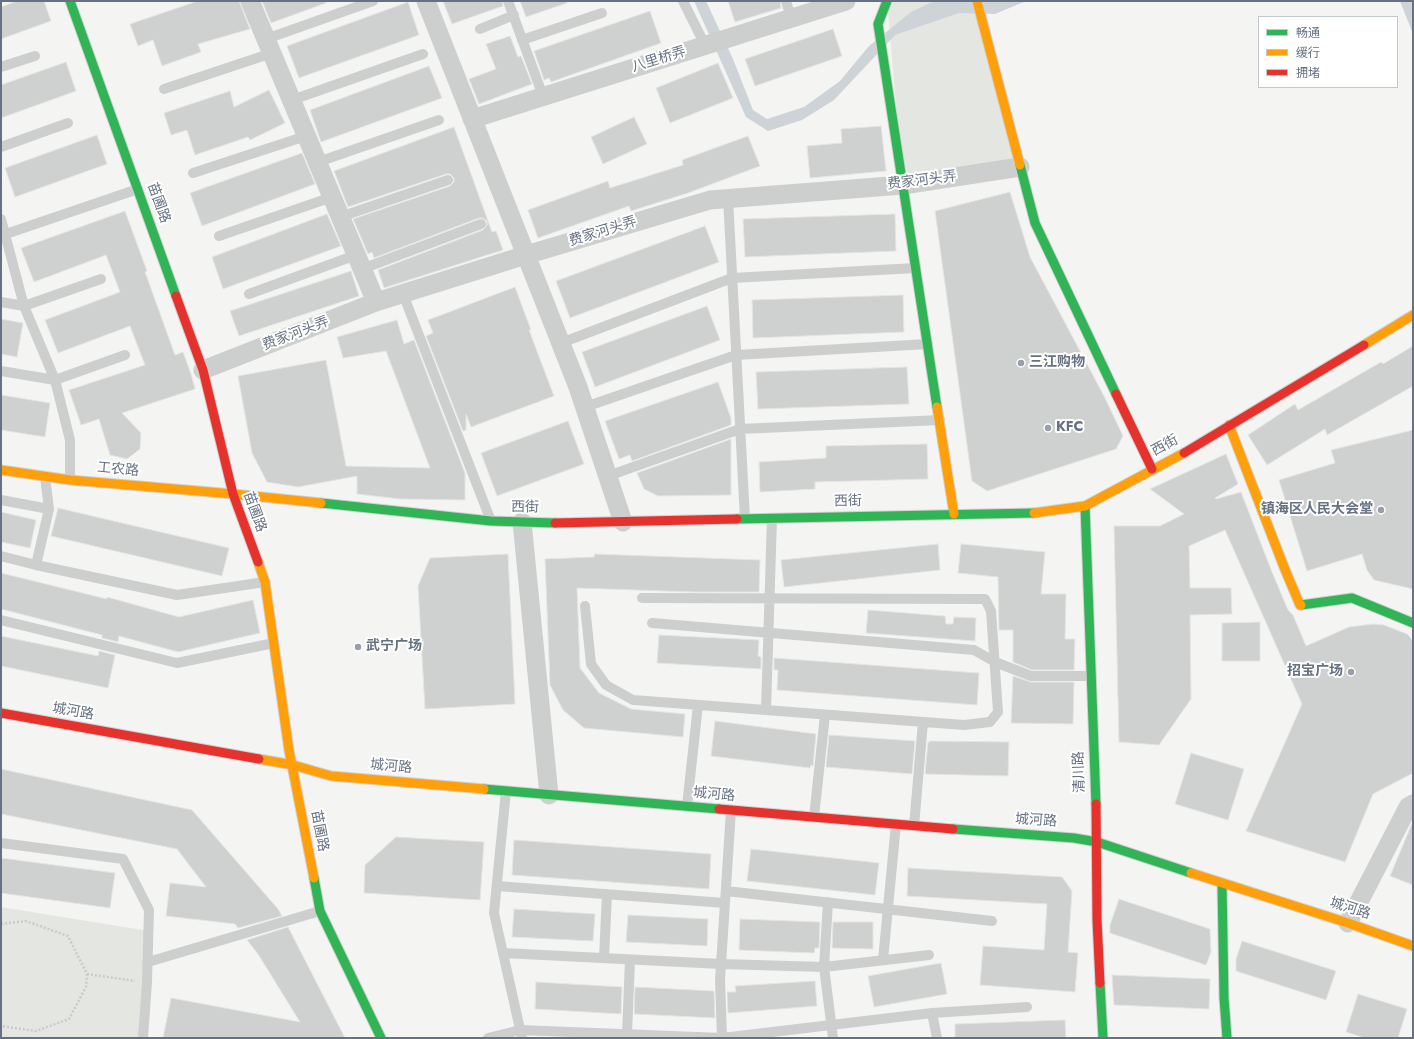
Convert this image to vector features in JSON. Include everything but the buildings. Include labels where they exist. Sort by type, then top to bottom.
[{"type":"street","name":"苗圃路","points":[[70,1],[203,370],[233,494],[265,582],[293,765],[320,911],[381,1038]]},
{"type":"street","points":[[250,1],[376,302]]},
{"type":"street","points":[[426,1],[561,343],[608,476],[622,522]]},
{"type":"street","name":"八里桥弄","points":[[472,118],[705,45],[788,10],[846,1]]},
{"type":"street","points":[[887,1],[878,24],[954,514]]},
{"type":"street","points":[[977,1],[1035,223],[1152,470]]},
{"type":"street","name":"费家河头弄","points":[[203,370],[376,302],[710,200],[903,185],[1020,167]]},
{"type":"street","name":"西街","points":[[233,494],[491,521],[570,523],[954,514],[1029,514],[1085,506],[1182,454],[1413,315]]},
{"type":"street","points":[[1229,425],[1300,605],[1352,598],[1413,623]]},
{"type":"street","name":"工农路","points":[[1,470],[70,480],[233,494]]},
{"type":"street","name":"清川路","points":[[1085,506],[1097,842],[1097,920],[1103,1038]]},
{"type":"street","points":[[522,522],[549,794]]},
{"type":"street","name":"城河路","points":[[1,713],[293,765],[331,776],[914,826],[1074,838],[1097,842],[1222,884],[1348,923],[1413,946]]},
{"type":"street","points":[[1348,923],[1408,807],[1413,804]]},
{"type":"street","points":[[1222,884],[1224,998],[1227,1038]]},
{"type":"lane","points":[[164,90],[373,1]]},
{"type":"lane","points":[[508,1],[543,96]]},
{"type":"lane","points":[[683,1],[705,45]]},
{"type":"lane","points":[[522,40],[602,13]]},
{"type":"lane","points":[[480,29],[514,15]]},
{"type":"lane","points":[[292,100],[423,54]]},
{"type":"lane","points":[[1,67],[35,56]]},
{"type":"lane","points":[[318,162],[439,120]]},
{"type":"lane","points":[[1,147],[68,123]]},
{"type":"lane","points":[[193,173],[306,136]]},
{"type":"lane","points":[[340,217],[448,180]]},
{"type":"lane","points":[[3,233],[138,190]]},
{"type":"lane","points":[[219,236],[332,196]]},
{"type":"lane","points":[[728,198],[745,519]]},
{"type":"lane","points":[[1,219],[3,233],[24,306],[55,380],[70,440],[70,480]]},
{"type":"lane","points":[[249,294],[482,224]]},
{"type":"lane","points":[[561,343],[732,278],[916,268]]},
{"type":"lane","points":[[1,302],[24,306],[101,279]]},
{"type":"lane","points":[[403,294],[491,521]]},
{"type":"lane","points":[[584,407],[736,355],[928,344]]},
{"type":"lane","points":[[1,371],[55,380],[125,355]]},
{"type":"lane","points":[[608,476],[740,429],[940,420]]},
{"type":"lane","points":[[36,565],[49,509],[45,476]]},
{"type":"lane","points":[[1,500],[49,509]]},
{"type":"lane","points":[[766,710],[772,518]]},
{"type":"lane","points":[[1,556],[36,565],[177,595],[265,582]]},
{"type":"lane","points":[[585,606],[591,664],[606,685],[633,700],[964,725],[990,722],[998,712],[992,611],[985,599],[642,598]]},
{"type":"lane","points":[[1,620],[177,663],[274,643]]},
{"type":"lane","points":[[652,623],[974,650],[995,662],[1031,676],[1091,676]]},
{"type":"lane","points":[[687,806],[698,705]]},
{"type":"lane","points":[[814,817],[825,714]]},
{"type":"lane","points":[[914,826],[923,722]]},
{"type":"lane","points":[[506,791],[494,913],[521,1034]]},
{"type":"lane","points":[[722,1038],[720,980],[731,810]]},
{"type":"lane","points":[[883,960],[896,824]]},
{"type":"lane","points":[[1,843],[123,859],[149,910],[148,962],[143,1038]]},
{"type":"lane","points":[[497,886],[725,903]]},
{"type":"lane","points":[[726,891],[992,921]]},
{"type":"lane","points":[[604,958],[607,894]]},
{"type":"lane","points":[[828,902],[824,967],[833,1038]]},
{"type":"lane","points":[[148,962],[320,911]]},
{"type":"lane","points":[[503,953],[721,964],[824,967],[929,955]]},
{"type":"lane","points":[[627,1034],[630,960]]},
{"type":"lane","points":[[488,1038],[521,1034],[627,1034],[722,1038],[932,1013],[1027,1007]]},
{"type":"lane","points":[[932,1013],[937,1038]]},
{"type":"path","points":[[1,924],[26,921],[68,936],[87,974],[86,987],[69,1019],[36,1031],[1,1026]]},
{"type":"path","points":[[87,974],[147,982]]},
{"type":"shaded area","points":[[694,1],[706,1],[733,59],[753,110],[767,119],[804,107],[840,81],[869,46],[911,12],[930,3],[939,1],[1026,1],[995,14],[959,13],[895,35],[834,100],[802,120],[768,131],[746,117]]},
{"type":"shaded area","points":[[887,1],[977,1],[1020,167],[903,185]]},
{"type":"shaded area","points":[[1400,1],[1411,1],[1413,7],[1413,34]]},
{"type":"shaded area","points":[[1,907],[149,931],[141,1038],[1,1038]]},
{"type":"traffic: fast","points":[[70,1],[176,296]]},
{"type":"traffic: fast","points":[[887,1],[878,24],[937,407]]},
{"type":"traffic: fast","points":[[1020,165],[1035,223],[1116,394]]},
{"type":"traffic: fast","points":[[321,503],[491,521],[555,523]]},
{"type":"traffic: fast","points":[[1085,506],[1096,804]]},
{"type":"traffic: fast","points":[[737,519],[1034,513]]},
{"type":"traffic: fast","points":[[1301,605],[1352,598],[1413,623]]},
{"type":"traffic: fast","points":[[484,789],[719,809]]},
{"type":"traffic: fast","points":[[953,829],[1074,838],[1097,842],[1191,873]]},
{"type":"traffic: fast","points":[[314,878],[320,911],[381,1038]]},
{"type":"traffic: fast","points":[[1222,884],[1224,998],[1227,1038]]},
{"type":"traffic: fast","points":[[1100,983],[1103,1038]]},
{"type":"traffic: slow","points":[[977,1],[1020,165]]},
{"type":"traffic: slow","points":[[1364,345],[1413,315]]},
{"type":"traffic: slow","points":[[937,407],[954,514]]},
{"type":"traffic: slow","points":[[1229,425],[1284,567],[1301,605]]},
{"type":"traffic: slow","points":[[1034,513],[1085,506],[1184,453]]},
{"type":"traffic: slow","points":[[1,470],[70,480],[321,503]]},
{"type":"traffic: slow","points":[[258,562],[265,582],[289,750],[314,878]]},
{"type":"traffic: slow","points":[[259,759],[293,765],[331,776],[484,789]]},
{"type":"traffic: slow","points":[[1191,873],[1348,923],[1413,946]]},
{"type":"traffic: jam","points":[[176,296],[203,370],[233,494],[258,562]]},
{"type":"traffic: jam","points":[[1184,453],[1364,345]]},
{"type":"traffic: jam","points":[[1116,394],[1152,469]]},
{"type":"traffic: jam","points":[[555,523],[737,519]]},
{"type":"traffic: jam","points":[[1,713],[259,759]]},
{"type":"traffic: jam","points":[[1096,804],[1097,920],[1100,983]]},
{"type":"traffic: jam","points":[[719,809],[953,829]]},
{"type":"place","name":"三江购物","points":[[1021,363]]},
{"type":"place","name":"KFC","points":[[1048,428]]},
{"type":"place","name":"镇海区人民大会堂","points":[[1381,510]]},
{"type":"place","name":"武宁广场","points":[[358,647]]},
{"type":"place","name":"招宝广场","points":[[1351,672]]}]
